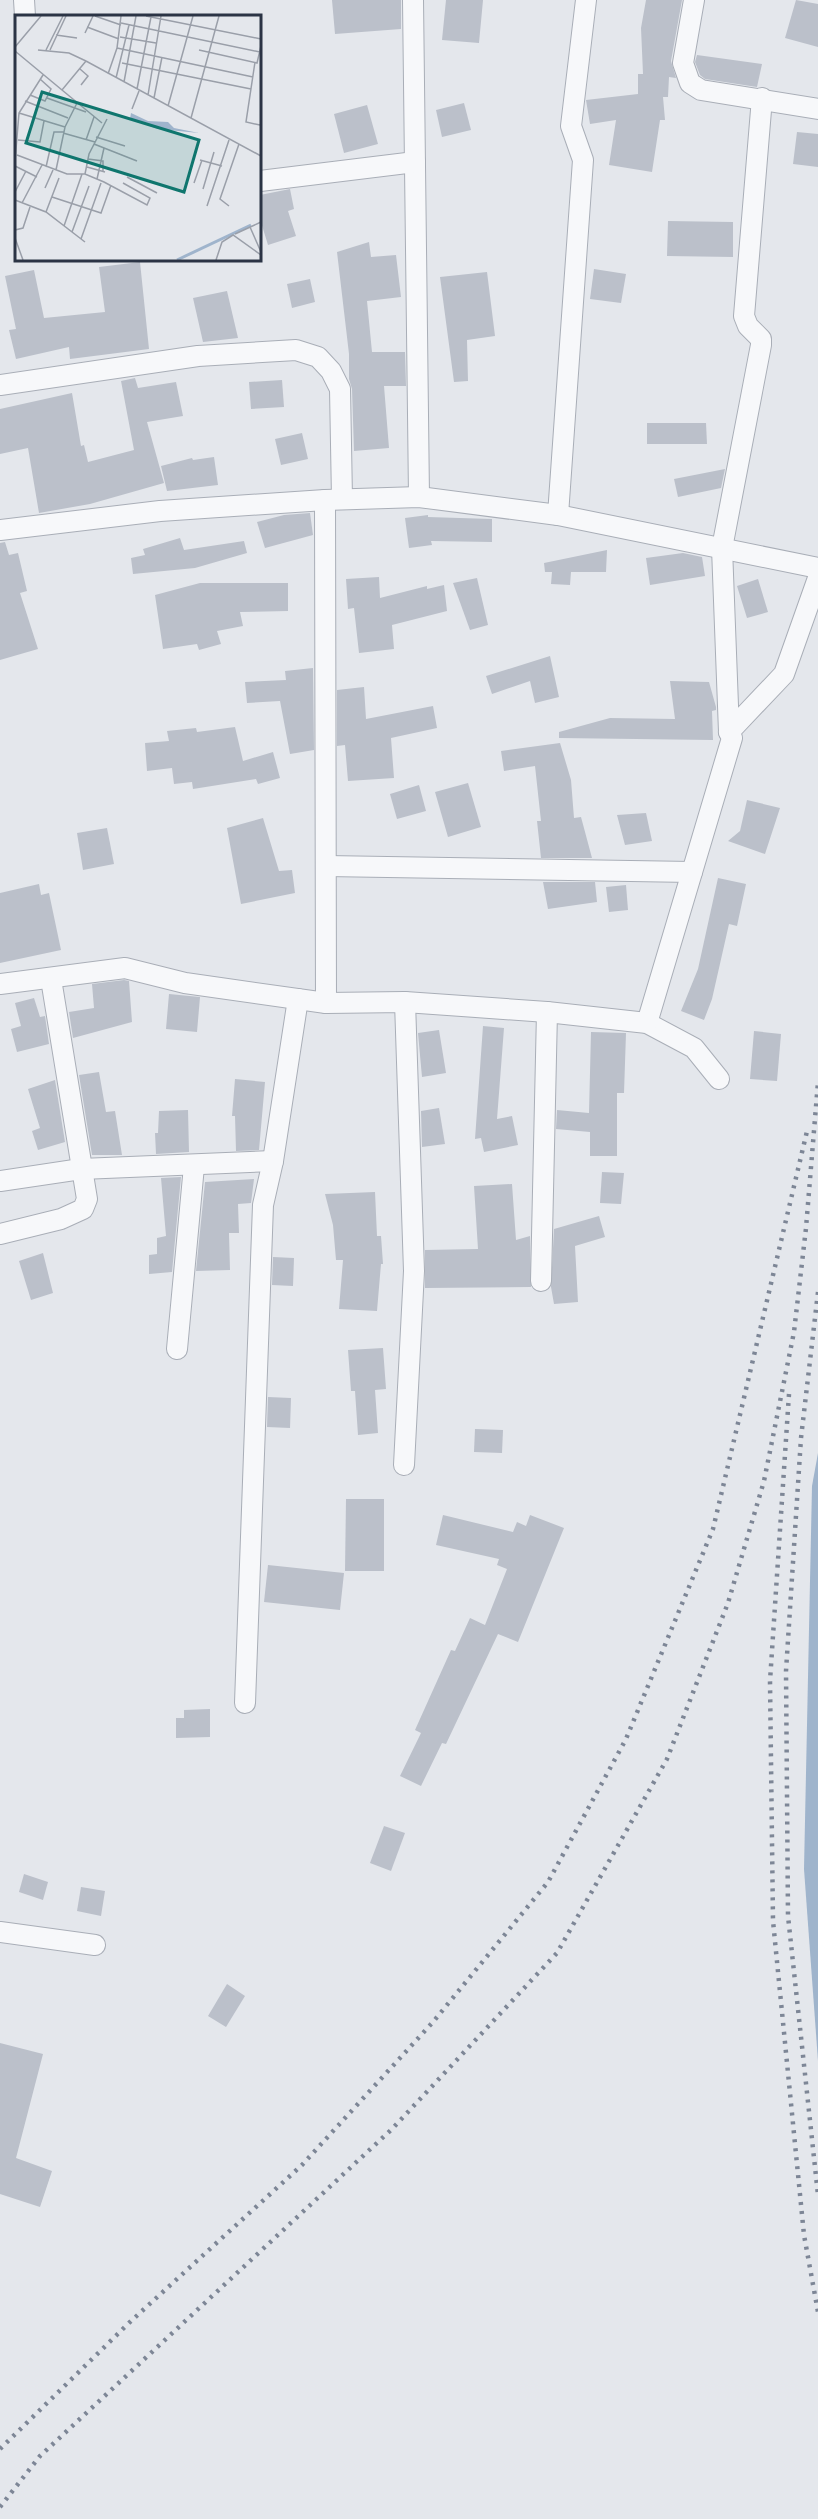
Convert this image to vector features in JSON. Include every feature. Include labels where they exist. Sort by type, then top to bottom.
[{"type":"street","points":[[24,0],[25,15]]},
{"type":"street","points":[[413,0],[419,497]]},
{"type":"street","points":[[558,515],[583,160],[571,126],[586,0]]},
{"type":"street","points":[[694,0],[683,63],[690,83],[701,90],[762,98],[818,109]]},
{"type":"street","points":[[646,1023],[732,738],[729,732],[722,548],[761,345],[761,339],[748,326],[744,316],[762,98]]},
{"type":"street","points":[[261,181],[415,162]]},
{"type":"street","points":[[0,385],[198,357],[296,350],[318,357],[331,371],[340,389],[333,500],[326,866],[326,1003]]},
{"type":"street","points":[[0,530],[160,511],[419,497],[558,515],[818,568]]},
{"type":"street","points":[[729,732],[784,674],[818,578]]},
{"type":"street","points":[[326,866],[692,872]]},
{"type":"street","points":[[0,984],[125,968],[185,983],[326,1003],[405,1002],[547,1012],[646,1023],[694,1048],[719,1079]]},
{"type":"street","points":[[0,1234],[61,1219],[83,1209],[87,1199],[51,979]]},
{"type":"street","points":[[245,1703],[263,1205],[273,1161],[298,999]]},
{"type":"street","points":[[404,1466],[414,1271],[405,1002]]},
{"type":"street","points":[[541,1281],[547,1012]]},
{"type":"street","points":[[0,1181],[81,1169],[273,1161]]},
{"type":"street","points":[[177,1349],[194,1166]]},
{"type":"street","points":[[0,1932],[95,1945]]},
{"type":"water","points":[[818,1453],[818,2061],[804,1869],[812,1486]]},
{"type":"building","points":[[332,0],[401,0],[401,29],[335,34]]},
{"type":"building","points":[[446,0],[483,0],[479,43],[442,40]]},
{"type":"building","points":[[646,0],[682,0],[671,61],[676,78],[669,77],[668,97],[663,97],[665,120],[660,120],[652,172],[609,165],[616,120],[590,124],[586,100],[638,94],[638,74],[643,74],[641,28]]},
{"type":"building","points":[[796,0],[818,4],[818,47],[785,38]]},
{"type":"building","points":[[697,55],[762,64],[757,87],[705,79],[700,75],[695,62]]},
{"type":"building","points":[[464,103],[471,130],[442,137],[436,110]]},
{"type":"building","points":[[367,105],[378,144],[344,153],[334,114]]},
{"type":"building","points":[[797,132],[818,134],[818,167],[793,164]]},
{"type":"building","points":[[290,189],[294,209],[288,211],[296,236],[268,245],[261,222],[261,195]]},
{"type":"building","points":[[668,221],[733,222],[733,257],[667,256]]},
{"type":"building","points":[[369,242],[371,257],[396,255],[401,297],[367,301],[372,352],[405,352],[406,386],[384,386],[389,448],[354,451],[352,389],[349,379],[349,354],[337,252]]},
{"type":"building","points":[[140,262],[149,349],[70,359],[69,347],[16,359],[9,330],[16,329],[5,276],[34,270],[44,318],[105,312],[99,267]]},
{"type":"building","points":[[594,269],[626,274],[621,303],[590,299]]},
{"type":"building","points":[[487,272],[495,336],[467,340],[468,381],[454,382],[440,277]]},
{"type":"building","points":[[310,279],[315,302],[292,308],[287,284]]},
{"type":"building","points":[[227,291],[238,338],[203,342],[193,298]]},
{"type":"building","points":[[135,378],[138,388],[176,382],[183,416],[147,422],[164,483],[90,504],[39,513],[28,448],[0,454],[0,409],[72,393],[81,446],[84,445],[88,462],[134,450],[121,381]]},
{"type":"building","points":[[282,380],[284,407],[251,409],[249,382]]},
{"type":"building","points":[[647,423],[706,423],[707,444],[647,444]]},
{"type":"building","points":[[302,433],[308,459],[281,465],[275,439]]},
{"type":"building","points":[[214,457],[218,485],[167,491],[161,466],[192,458],[193,460]]},
{"type":"building","points":[[725,469],[721,488],[678,497],[674,479]]},
{"type":"building","points":[[310,513],[313,535],[265,548],[257,522],[284,515]]},
{"type":"building","points":[[428,515],[428,517],[492,519],[492,542],[431,541],[432,545],[409,548],[405,518]]},
{"type":"building","points":[[180,538],[184,550],[244,541],[247,553],[195,568],[133,574],[131,558],[145,555],[143,549]]},
{"type":"building","points":[[5,542],[9,555],[18,553],[27,591],[20,593],[38,649],[0,660],[0,543]]},
{"type":"building","points":[[607,550],[606,572],[571,572],[570,585],[551,584],[552,572],[545,572],[544,563]]},
{"type":"building","points":[[683,553],[702,557],[705,576],[650,585],[646,558]]},
{"type":"building","points":[[379,577],[380,598],[427,586],[427,589],[444,585],[447,611],[392,625],[394,649],[359,653],[354,608],[348,609],[346,579]]},
{"type":"building","points":[[477,578],[488,625],[470,630],[453,583]]},
{"type":"building","points":[[758,579],[768,612],[747,618],[737,586]]},
{"type":"building","points":[[200,583],[288,583],[288,611],[240,612],[243,626],[217,631],[221,644],[199,650],[197,644],[163,649],[155,595]]},
{"type":"building","points":[[550,656],[559,697],[535,703],[530,681],[492,694],[486,676]]},
{"type":"building","points":[[313,668],[314,750],[290,754],[280,701],[247,703],[245,682],[286,680],[285,671]]},
{"type":"building","points":[[670,681],[709,682],[716,707],[716,710],[712,711],[713,740],[559,738],[559,732],[610,718],[675,719]]},
{"type":"building","points":[[364,687],[366,719],[433,706],[437,728],[391,738],[394,778],[348,781],[345,745],[337,746],[337,690]]},
{"type":"building","points":[[235,727],[243,761],[273,752],[280,778],[258,784],[256,779],[193,789],[192,782],[174,784],[172,768],[147,771],[145,743],[169,741],[167,731],[196,728],[197,732]]},
{"type":"building","points":[[560,743],[571,780],[574,818],[581,817],[592,858],[541,858],[537,821],[541,821],[535,766],[504,771],[501,751]]},
{"type":"building","points":[[468,783],[481,827],[448,837],[435,792]]},
{"type":"building","points":[[419,785],[426,811],[397,819],[390,794]]},
{"type":"building","points":[[747,800],[780,808],[765,854],[728,841],[740,831]]},
{"type":"building","points":[[646,813],[652,841],[625,845],[617,815]]},
{"type":"building","points":[[263,818],[279,871],[292,870],[295,893],[241,904],[227,828]]},
{"type":"building","points":[[107,828],[114,864],[83,870],[77,833]]},
{"type":"building","points":[[718,878],[746,884],[737,926],[729,924],[712,999],[704,1020],[681,1011],[698,969]]},
{"type":"building","points":[[543,882],[595,882],[597,902],[548,909]]},
{"type":"building","points":[[39,884],[41,895],[49,893],[61,950],[0,963],[0,893]]},
{"type":"building","points":[[626,885],[628,910],[609,912],[606,887]]},
{"type":"building","points":[[129,981],[132,1022],[73,1038],[69,1012],[94,1008],[92,984]]},
{"type":"building","points":[[169,994],[200,997],[197,1032],[166,1029]]},
{"type":"building","points":[[34,998],[40,1017],[45,1016],[49,1044],[17,1052],[11,1029],[21,1026],[15,1003]]},
{"type":"building","points":[[483,1026],[504,1028],[497,1119],[512,1116],[518,1145],[484,1152],[481,1138],[475,1139]]},
{"type":"building","points":[[439,1030],[446,1073],[422,1077],[418,1033]]},
{"type":"building","points":[[754,1031],[781,1034],[777,1081],[750,1079]]},
{"type":"building","points":[[591,1032],[626,1033],[624,1093],[617,1093],[617,1156],[590,1156],[590,1132],[556,1129],[557,1110],[589,1113]]},
{"type":"building","points":[[99,1072],[106,1112],[115,1111],[122,1155],[92,1155],[79,1075]]},
{"type":"building","points":[[235,1079],[265,1082],[259,1150],[236,1151],[235,1116],[232,1116]]},
{"type":"building","points":[[55,1080],[65,1142],[38,1150],[32,1131],[40,1128],[28,1089]]},
{"type":"building","points":[[439,1108],[445,1144],[422,1147],[421,1111]]},
{"type":"building","points":[[188,1110],[189,1152],[156,1154],[155,1133],[158,1133],[159,1111]]},
{"type":"building","points":[[602,1172],[624,1173],[621,1204],[600,1203]]},
{"type":"building","points":[[181,1177],[172,1272],[149,1274],[149,1255],[157,1254],[157,1238],[166,1236],[161,1178]]},
{"type":"building","points":[[254,1179],[251,1203],[238,1204],[239,1233],[229,1233],[230,1270],[196,1271],[205,1182]]},
{"type":"building","points":[[512,1184],[516,1240],[530,1236],[531,1287],[425,1288],[425,1250],[478,1249],[474,1186]]},
{"type":"building","points":[[375,1192],[377,1236],[381,1236],[383,1264],[381,1264],[377,1311],[339,1309],[343,1260],[336,1260],[333,1225],[325,1194]]},
{"type":"building","points":[[599,1216],[605,1237],[575,1246],[578,1302],[554,1304],[551,1287],[554,1229]]},
{"type":"building","points":[[43,1253],[53,1293],[31,1300],[19,1261]]},
{"type":"building","points":[[273,1257],[294,1258],[293,1286],[272,1285]]},
{"type":"building","points":[[383,1348],[386,1389],[375,1390],[378,1433],[358,1435],[355,1391],[351,1391],[348,1350]]},
{"type":"building","points":[[268,1397],[291,1398],[290,1428],[267,1427]]},
{"type":"building","points":[[475,1429],[503,1430],[502,1453],[474,1452]]},
{"type":"building","points":[[346,1499],[384,1499],[384,1571],[345,1571]]},
{"type":"building","points":[[443,1515],[513,1532],[517,1522],[526,1526],[530,1515],[564,1528],[518,1642],[498,1634],[446,1744],[442,1743],[421,1786],[400,1776],[421,1733],[415,1730],[451,1650],[455,1651],[470,1618],[485,1625],[507,1569],[497,1565],[499,1559],[436,1545]]},
{"type":"building","points":[[268,1565],[344,1573],[340,1610],[264,1602]]},
{"type":"building","points":[[210,1709],[210,1737],[176,1738],[176,1718],[184,1718],[184,1710]]},
{"type":"building","points":[[384,1826],[405,1833],[391,1871],[370,1863]]},
{"type":"building","points":[[24,1874],[48,1882],[43,1900],[19,1892]]},
{"type":"building","points":[[81,1887],[105,1891],[101,1916],[77,1911]]},
{"type":"building","points":[[227,1984],[245,1996],[226,2027],[208,2016]]},
{"type":"building","points":[[0,2043],[43,2054],[16,2158],[52,2171],[40,2207],[0,2194]]},
{"type":"railway","points":[[0,2507],[40,2456],[392,2129],[557,1953],[667,1759],[728,1603],[764,1481],[794,1332],[806,1228],[818,1082]]},
{"type":"railway","points":[[0,2449],[131,2321],[302,2165],[433,2022],[548,1882],[626,1739],[713,1529],[808,1127]]},
{"type":"railway","points":[[818,1292],[801,1438],[786,1671],[788,1916],[818,2195]]},
{"type":"railway","points":[[789,1394],[770,1681],[773,1921],[804,2235],[818,2312]]}]
